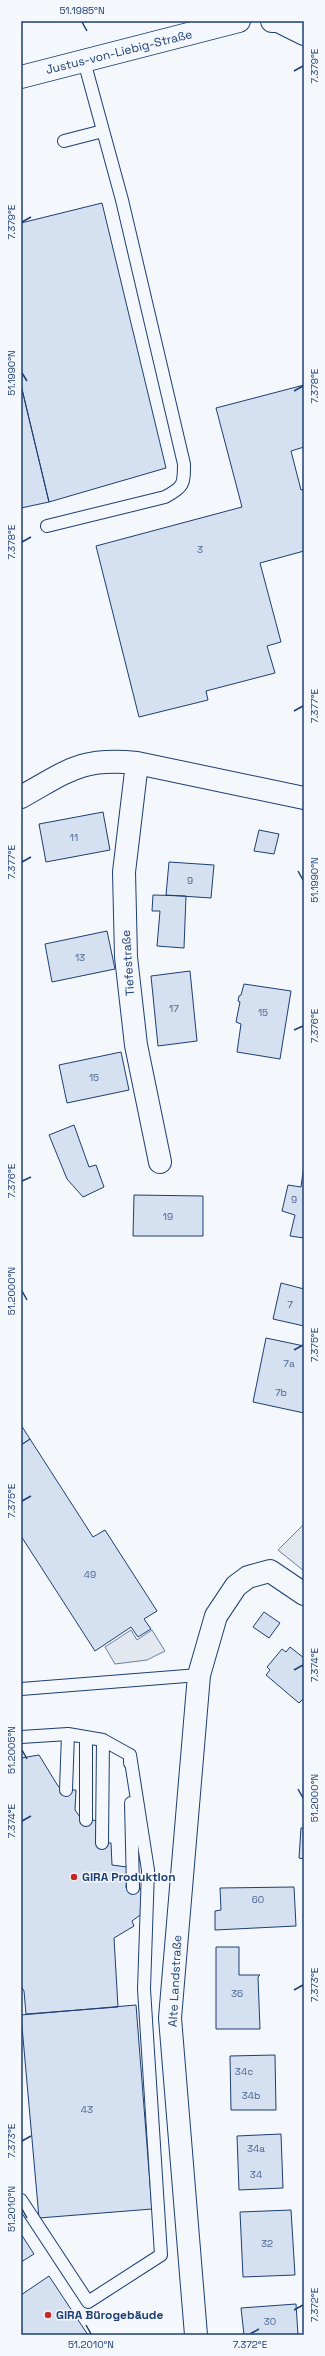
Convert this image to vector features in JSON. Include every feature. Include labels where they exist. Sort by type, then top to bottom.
[{"type":"street","name":"Justus-von-Liebig-Straße","points":[[21,77],[239,21]]},
{"type":"street","points":[[272,21],[278,21],[304,34]]},
{"type":"street","points":[[21,797],[74,767],[106,761],[137,763],[304,798]]},
{"type":"street","name":"Tiefestraße","points":[[137,763],[124,872],[126,957],[136,1045],[160,1162]]},
{"type":"street","name":"Alte Landstraße","points":[[196,2335],[170,2018],[199,1675],[216,1616],[236,1586],[248,1577],[270,1571],[304,1594]]},
{"type":"lane","points":[[47,526],[165,497],[179,490],[184,481],[184,464],[169,396],[122,200],[84,61]]},
{"type":"lane","points":[[64,140],[103,131]]},
{"type":"lane","points":[[21,1689],[199,1675]]},
{"type":"lane","points":[[66,1790],[68,1734]]},
{"type":"lane","points":[[21,1737],[68,1734],[103,1740],[130,1755]]},
{"type":"lane","points":[[86,1737],[86,1820]]},
{"type":"lane","points":[[102,1843],[103,1740]]},
{"type":"lane","points":[[130,1755],[133,1888]]},
{"type":"lane","points":[[21,2200],[88,2302],[161,2255],[144,1989],[148,1870],[130,1755]]},
{"type":"shaded area","points":[[304,1524],[304,1571],[278,1550]]},
{"type":"shaded area","points":[[131,1630],[137,1640],[152,1630],[165,1651],[147,1660],[115,1664],[105,1647]]},
{"type":"building","points":[[102,203],[166,468],[49,502],[21,385],[21,223]]},
{"type":"building","points":[[21,385],[49,502],[21,508]]},
{"type":"building","points":[[304,385],[304,447],[291,451],[301,490],[304,489],[304,551],[260,563],[281,642],[267,646],[275,673],[206,691],[208,700],[139,717],[96,546],[242,507],[216,408]]},
{"type":"building","points":[[103,812],[110,850],[46,862],[39,824]]},
{"type":"building","points":[[259,830],[279,834],[274,854],[254,851]]},
{"type":"building","points":[[169,862],[214,865],[211,898],[166,895]]},
{"type":"building","points":[[153,895],[186,896],[184,948],[157,946],[160,911],[152,911]]},
{"type":"building","points":[[107,931],[115,969],[52,982],[45,944]]},
{"type":"building","points":[[190,971],[197,1041],[158,1046],[151,976]]},
{"type":"building","points":[[244,984],[291,991],[280,1059],[237,1052],[241,1024],[236,1022],[240,1002],[238,1001]]},
{"type":"building","points":[[121,1052],[129,1090],[67,1103],[59,1065]]},
{"type":"building","points":[[74,1125],[89,1167],[96,1165],[104,1187],[83,1197],[67,1179],[49,1135]]},
{"type":"building","points":[[303,1172],[304,1238],[290,1236],[295,1215],[282,1211],[288,1185],[301,1187]]},
{"type":"building","points":[[134,1195],[203,1196],[203,1236],[133,1236]]},
{"type":"building","points":[[281,1283],[304,1289],[304,1326],[273,1319]]},
{"type":"building","points":[[266,1338],[304,1346],[304,1413],[253,1402]]},
{"type":"building","points":[[21,1425],[30,1439],[21,1445]]},
{"type":"building","points":[[30,1439],[93,1537],[105,1530],[157,1611],[144,1619],[151,1629],[138,1637],[131,1627],[95,1651],[21,1536],[21,1445]]},
{"type":"building","points":[[264,1612],[280,1623],[269,1638],[253,1627]]},
{"type":"building","points":[[290,1647],[304,1658],[304,1698],[299,1703],[266,1675],[270,1670],[267,1667],[282,1649],[286,1652]]},
{"type":"building","name":"GIRA Produktion","points":[[39,1755],[62,1790],[76,1790],[75,1810],[80,1817],[97,1821],[96,1842],[111,1843],[112,1865],[127,1867],[126,1888],[142,1889],[143,1913],[132,1921],[134,1926],[114,1938],[118,2007],[26,2014],[24,1991],[21,1986],[21,1758]]},
{"type":"building","points":[[301,1828],[304,1828],[304,1859],[299,1858]]},
{"type":"building","points":[[294,1887],[296,1926],[215,1930],[215,1911],[221,1910],[220,1888]]},
{"type":"building","points":[[216,1947],[239,1947],[239,1975],[260,1975],[258,1977],[260,2029],[216,2029]]},
{"type":"building","points":[[136,2005],[152,2209],[39,2218],[21,2015]]},
{"type":"building","points":[[275,2055],[276,2110],[231,2110],[230,2056]]},
{"type":"building","points":[[281,2134],[283,2188],[239,2190],[237,2136]]},
{"type":"building","points":[[291,2210],[295,2275],[243,2277],[240,2212]]},
{"type":"building","points":[[21,2234],[34,2254],[21,2262]]},
{"type":"building","name":"GIRA Bürogebäude","points":[[49,2276],[88,2335],[21,2335],[21,2295]]},
{"type":"building","points":[[296,2304],[298,2335],[244,2335],[241,2308]]},
{"type":"place","name":"GIRA Produktion","points":[[74,1877]]},
{"type":"place","name":"GIRA Bürogebäude","points":[[48,2315]]}]
